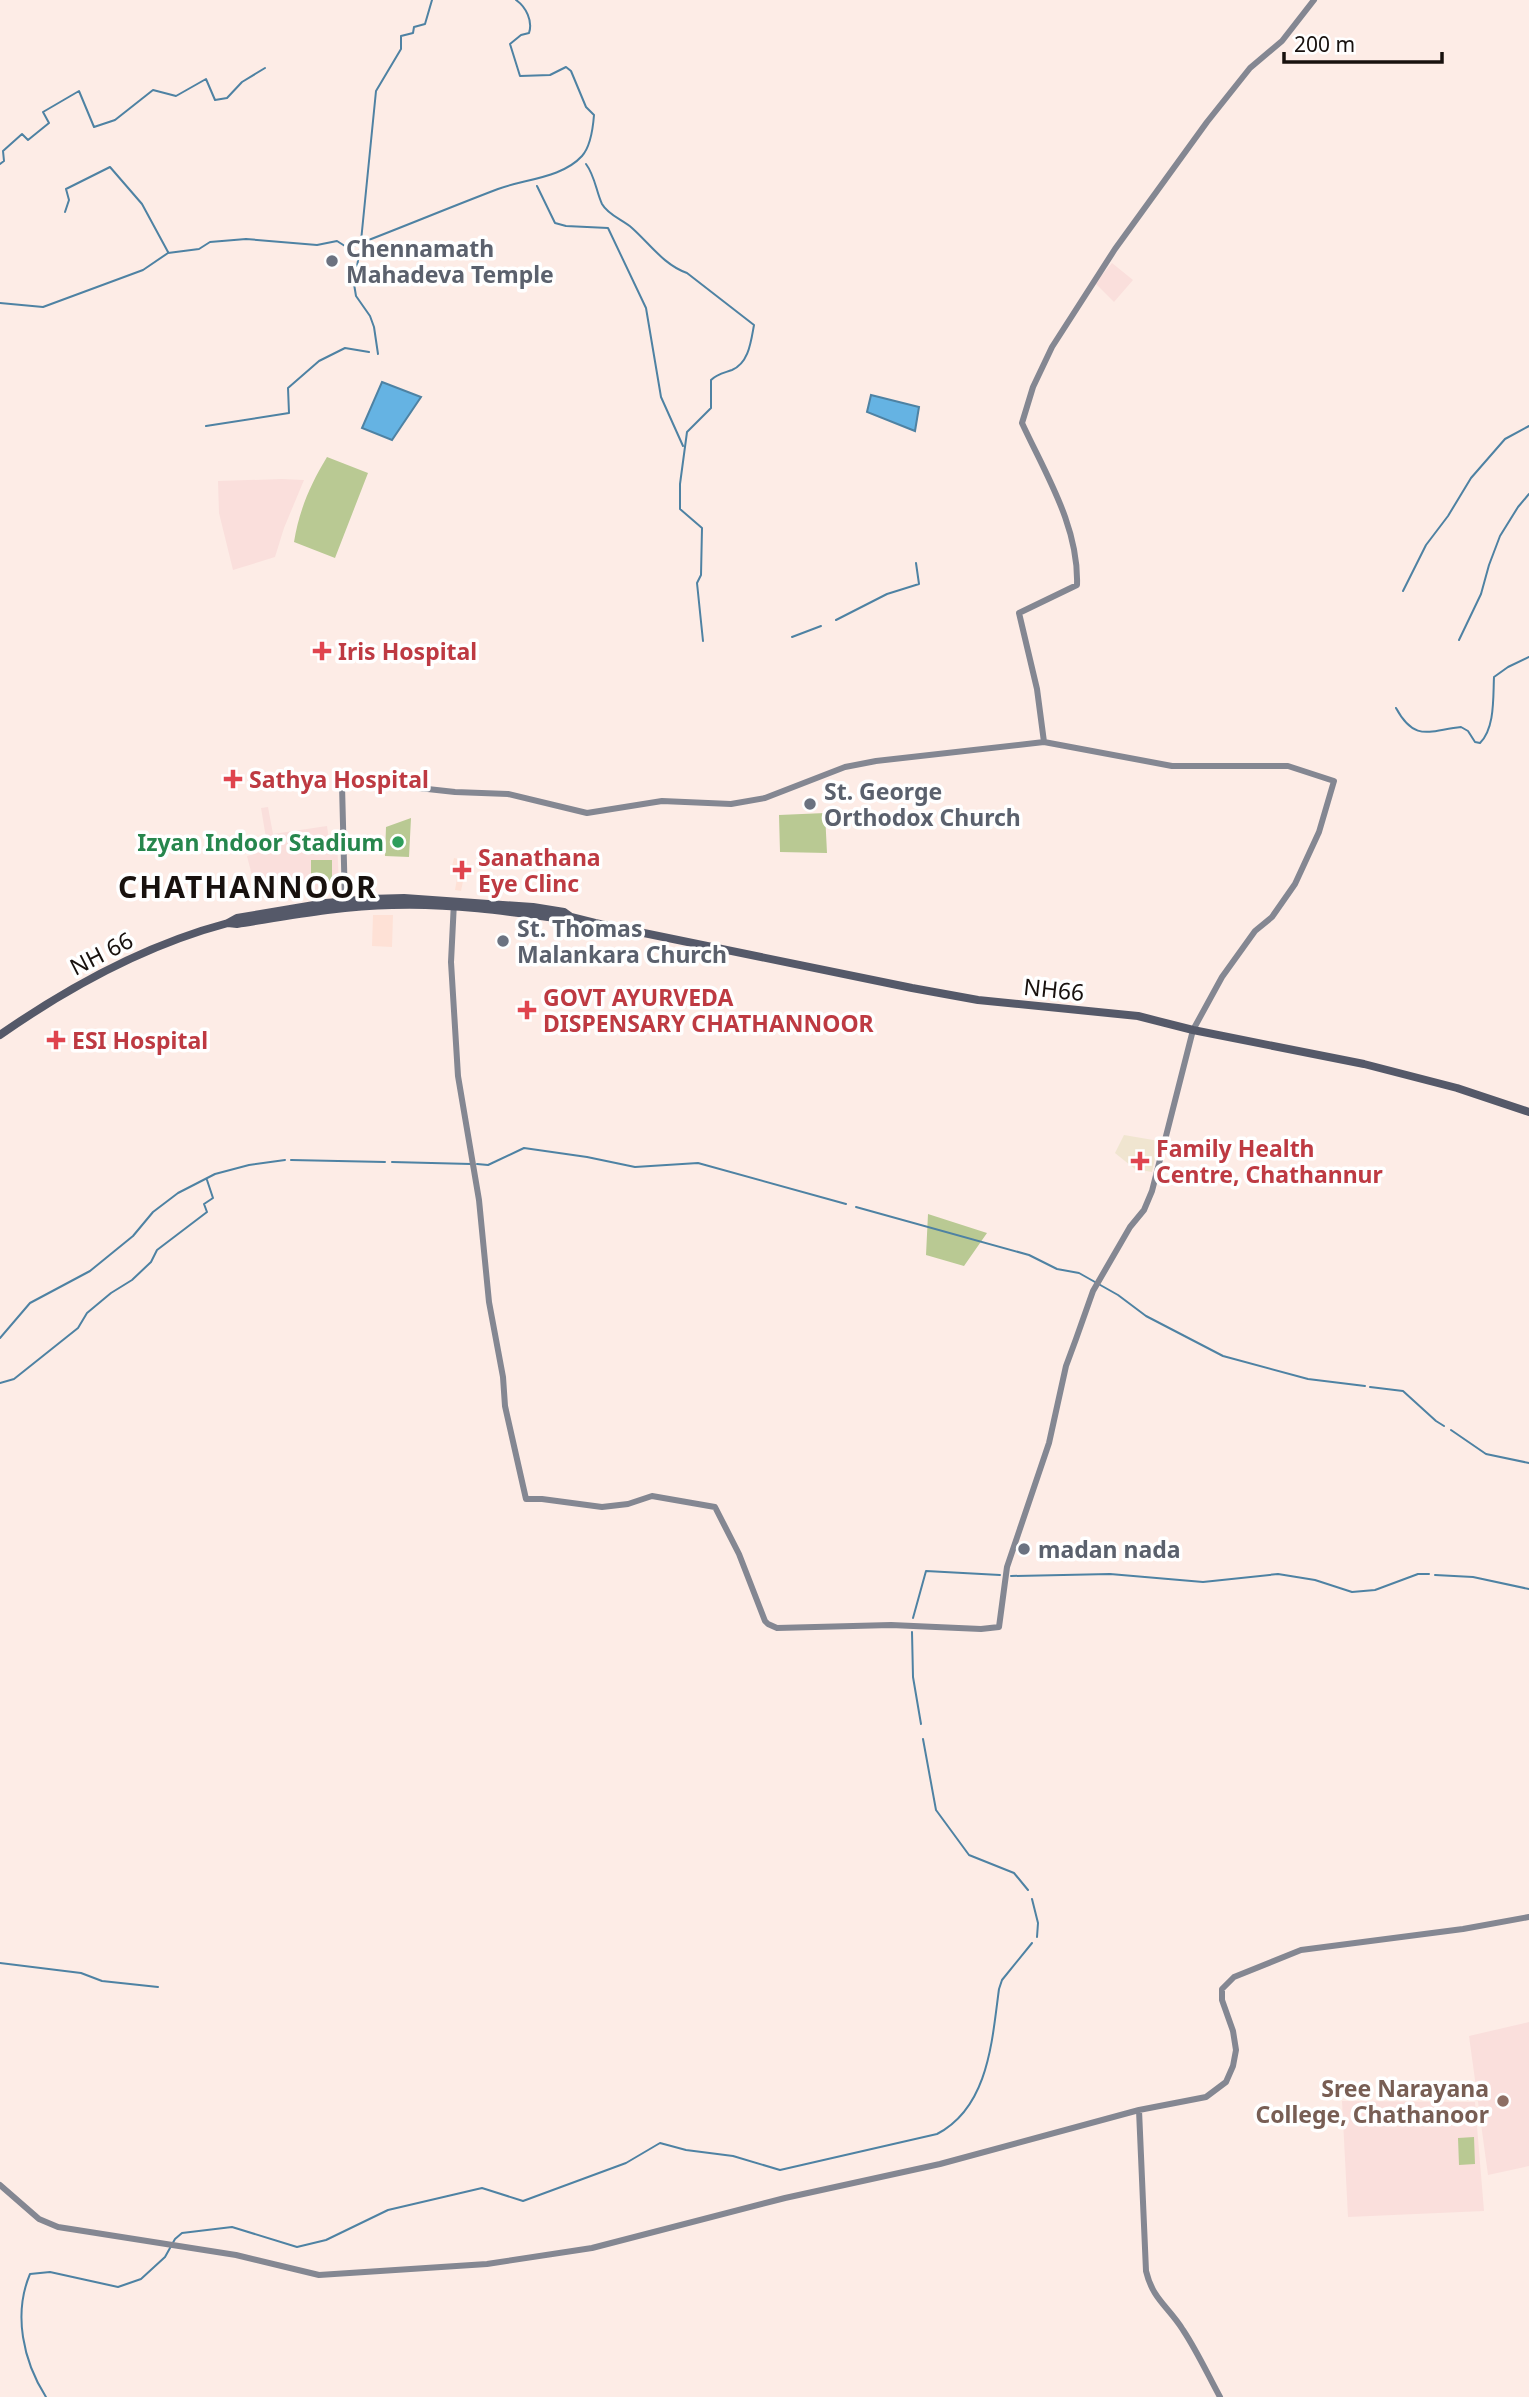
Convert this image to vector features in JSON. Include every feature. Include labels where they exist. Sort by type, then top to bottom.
[{"type":"highway","name":"NH 66","points":[[0,1035],[52,1000],[116,965],[166,942],[228,923],[237,924],[345,905],[454,904],[563,919],[571,917]]},
{"type":"highway","name":"NH66","points":[[571,917],[978,1000],[1138,1016],[1194,1030],[1364,1063],[1457,1088],[1529,1112]]},
{"type":"street","points":[[1044,742],[1037,689],[1019,613],[1077,585],[1078,563],[1067,519],[1022,423],[1033,387],[1052,346],[1115,249],[1207,122],[1250,68],[1282,41],[1314,0]]},
{"type":"street","points":[[345,905],[342,785],[391,785],[508,794],[587,813],[662,802],[731,804],[765,798],[845,767],[1044,742],[1172,766],[1287,766],[1334,781],[1319,832],[1295,884],[1272,917],[1255,931],[1222,977],[1194,1030],[1152,1191],[1144,1210],[1130,1227],[1093,1291],[1066,1366],[1052,1433],[1007,1567],[999,1627],[981,1629],[891,1625],[777,1628],[765,1621],[739,1554],[715,1507],[652,1496],[628,1504],[602,1507],[526,1499],[505,1406],[503,1377],[489,1302],[472,1156],[462,1106],[450,962],[454,904]]},
{"type":"street","points":[[0,2185],[39,2219],[54,2226],[236,2255],[319,2275],[538,2258],[592,2248],[785,2199],[940,2164],[1139,2110],[1206,2098],[1226,2082],[1233,2066],[1236,2050],[1233,2031],[1222,2000],[1222,1989],[1234,1977],[1301,1950],[1463,1929],[1529,1917]]},
{"type":"street","points":[[1139,2110],[1146,2271],[1149,2283],[1157,2298],[1184,2331],[1220,2397]]},
{"type":"shaded area","points":[[1112,263],[1133,280],[1114,302],[1095,283]]},
{"type":"shaded area","points":[[304,480],[275,557],[233,570],[219,513],[218,481]]},
{"type":"shaded area","points":[[268,807],[273,834],[327,826],[329,840],[337,839],[339,886],[258,899],[247,856],[268,850],[261,808]]},
{"type":"shaded area","points":[[454,858],[467,861],[461,891],[455,890],[458,873],[451,871]]},
{"type":"shaded area","points":[[373,915],[393,915],[392,947],[372,946]]},
{"type":"shaded area","name":"Family Health Centre, Chathannur","points":[[1124,1135],[1159,1141],[1152,1172],[1135,1169],[1115,1153]]},
{"type":"shaded area","name":"Sree Narayana College, Chathanoor","points":[[1529,2022],[1529,2166],[1488,2175],[1469,2036]]},
{"type":"shaded area","points":[[1342,2101],[1475,2102],[1484,2211],[1348,2217]]},
{"type":"green space","points":[[327,457],[368,473],[335,558],[294,542],[306,498]]},
{"type":"green space","points":[[825,813],[827,853],[780,852],[779,815]]},
{"type":"green space","name":"Izyan Indoor Stadium","points":[[411,818],[409,857],[385,856],[386,827]]},
{"type":"green space","points":[[311,860],[332,860],[332,883],[311,883]]},
{"type":"green space","points":[[928,1214],[987,1233],[964,1266],[926,1255]]},
{"type":"green space","points":[[1474,2137],[1475,2164],[1459,2165],[1458,2138]]},
{"type":"water","points":[[382,382],[421,397],[392,440],[362,428]]},
{"type":"water","points":[[871,395],[919,407],[915,431],[867,412]]},
{"type":"waterway","points":[[361,241],[376,91],[401,49],[401,36],[413,33],[414,27],[425,24],[432,0]]},
{"type":"waterway","points":[[0,303],[43,307],[143,270],[168,253],[199,249],[210,242],[246,239],[317,245],[337,241],[348,248],[498,189],[564,169],[582,156],[588,147],[594,115],[586,107],[571,71],[566,67],[550,75],[520,76],[510,44],[521,35],[529,33],[530,24],[526,10],[516,0]]},
{"type":"waterway","points":[[0,164],[4,161],[3,151],[22,134],[28,140],[49,123],[43,112],[79,91],[94,127],[115,120],[153,90],[176,96],[206,79],[215,100],[227,98],[242,82],[265,68]]},
{"type":"waterway","points":[[586,164],[602,204],[608,211],[632,228],[664,259],[687,273],[754,325],[746,357],[738,367],[711,380],[711,408],[687,432],[680,484],[680,509],[702,528],[701,575],[697,583],[703,641]]},
{"type":"waterway","points":[[65,212],[69,200],[66,189],[110,167],[142,204],[168,252]]},
{"type":"waterway","points":[[537,186],[555,223],[608,228],[646,308],[661,397],[683,446]]},
{"type":"waterway","points":[[360,249],[354,284],[356,296],[370,316],[378,354]]},
{"type":"waterway","points":[[206,426],[289,413],[288,388],[319,361],[345,348],[369,352]]},
{"type":"waterway","points":[[1403,591],[1426,545],[1471,478],[1505,439],[1529,426]]},
{"type":"waterway","points":[[1459,640],[1481,594],[1500,536],[1529,494]]},
{"type":"waterway","points":[[836,620],[887,594],[919,584],[916,563]]},
{"type":"waterway","points":[[792,637],[821,626]]},
{"type":"waterway","points":[[1396,708],[1403,719],[1417,730],[1432,732],[1461,727],[1468,731],[1475,742],[1480,743],[1491,721],[1494,677],[1529,657]]},
{"type":"waterway","points":[[477,1164],[488,1165],[524,1148],[635,1167],[698,1163],[846,1204]]},
{"type":"waterway","points":[[0,1338],[30,1303],[90,1271],[133,1236],[153,1212],[178,1193],[215,1174],[249,1165],[285,1160]]},
{"type":"waterway","points":[[291,1160],[385,1162]]},
{"type":"waterway","points":[[392,1162],[471,1164]]},
{"type":"waterway","points":[[0,1383],[14,1379],[78,1328],[87,1313],[132,1280],[151,1262],[157,1250],[207,1212],[204,1204],[213,1198],[207,1180]]},
{"type":"waterway","points":[[856,1207],[1029,1255],[1057,1269],[1079,1273],[1118,1295],[1146,1316],[1223,1356],[1308,1379],[1365,1386]]},
{"type":"waterway","points":[[1370,1387],[1403,1391],[1444,1426]]},
{"type":"waterway","points":[[1451,1430],[1486,1454],[1529,1463]]},
{"type":"waterway","points":[[913,1618],[926,1571],[1000,1575]]},
{"type":"waterway","points":[[1011,1576],[1110,1574],[1203,1582],[1278,1574],[1315,1580],[1352,1592],[1375,1590],[1418,1574],[1429,1574]]},
{"type":"waterway","points":[[1435,1575],[1473,1577],[1529,1589]]},
{"type":"waterway","points":[[912,1632],[913,1677],[921,1724]]},
{"type":"waterway","points":[[923,1739],[936,1810],[969,1855],[1014,1873],[1028,1890]]},
{"type":"waterway","points":[[1032,1899],[1038,1923],[1037,1937]]},
{"type":"waterway","points":[[46,2397],[31,2368],[23,2337],[22,2305],[30,2274],[50,2272],[118,2287],[141,2279],[165,2257],[175,2239],[182,2233],[232,2227],[297,2247],[326,2240],[388,2210],[482,2188],[523,2201],[626,2163],[660,2143],[686,2150],[733,2156],[780,2170],[937,2134],[954,2122],[968,2107],[978,2090],[990,2050],[1002,1980],[1032,1943]]},
{"type":"waterway","points":[[0,1963],[81,1973],[102,1981],[158,1987]]},
{"type":"place","name":"Chennamath Mahadeva Temple","points":[[332,261]]},
{"type":"place","name":"Iris Hospital","points":[[322,651]]},
{"type":"place","name":"Sathya Hospital","points":[[233,779]]},
{"type":"place","name":"St. George Orthodox Church","points":[[810,804]]},
{"type":"place","name":"Izyan Indoor Stadium","points":[[398,842]]},
{"type":"place","name":"Sanathana Eye Clinc","points":[[462,870]]},
{"type":"place","name":"St. Thomas Malankara Church","points":[[503,941]]},
{"type":"place","name":"GOVT AYURVEDA DISPENSARY CHATHANNOOR","points":[[527,1010]]},
{"type":"place","name":"ESI Hospital","points":[[56,1040]]},
{"type":"place","name":"Family Health Centre, Chathannur","points":[[1140,1161]]},
{"type":"place","name":"madan nada","points":[[1024,1549]]},
{"type":"place","name":"Sree Narayana College, Chathanoor","points":[[1503,2101]]},
{"type":"district","name":"CHATHANNOOR","points":[[248,886]]}]
